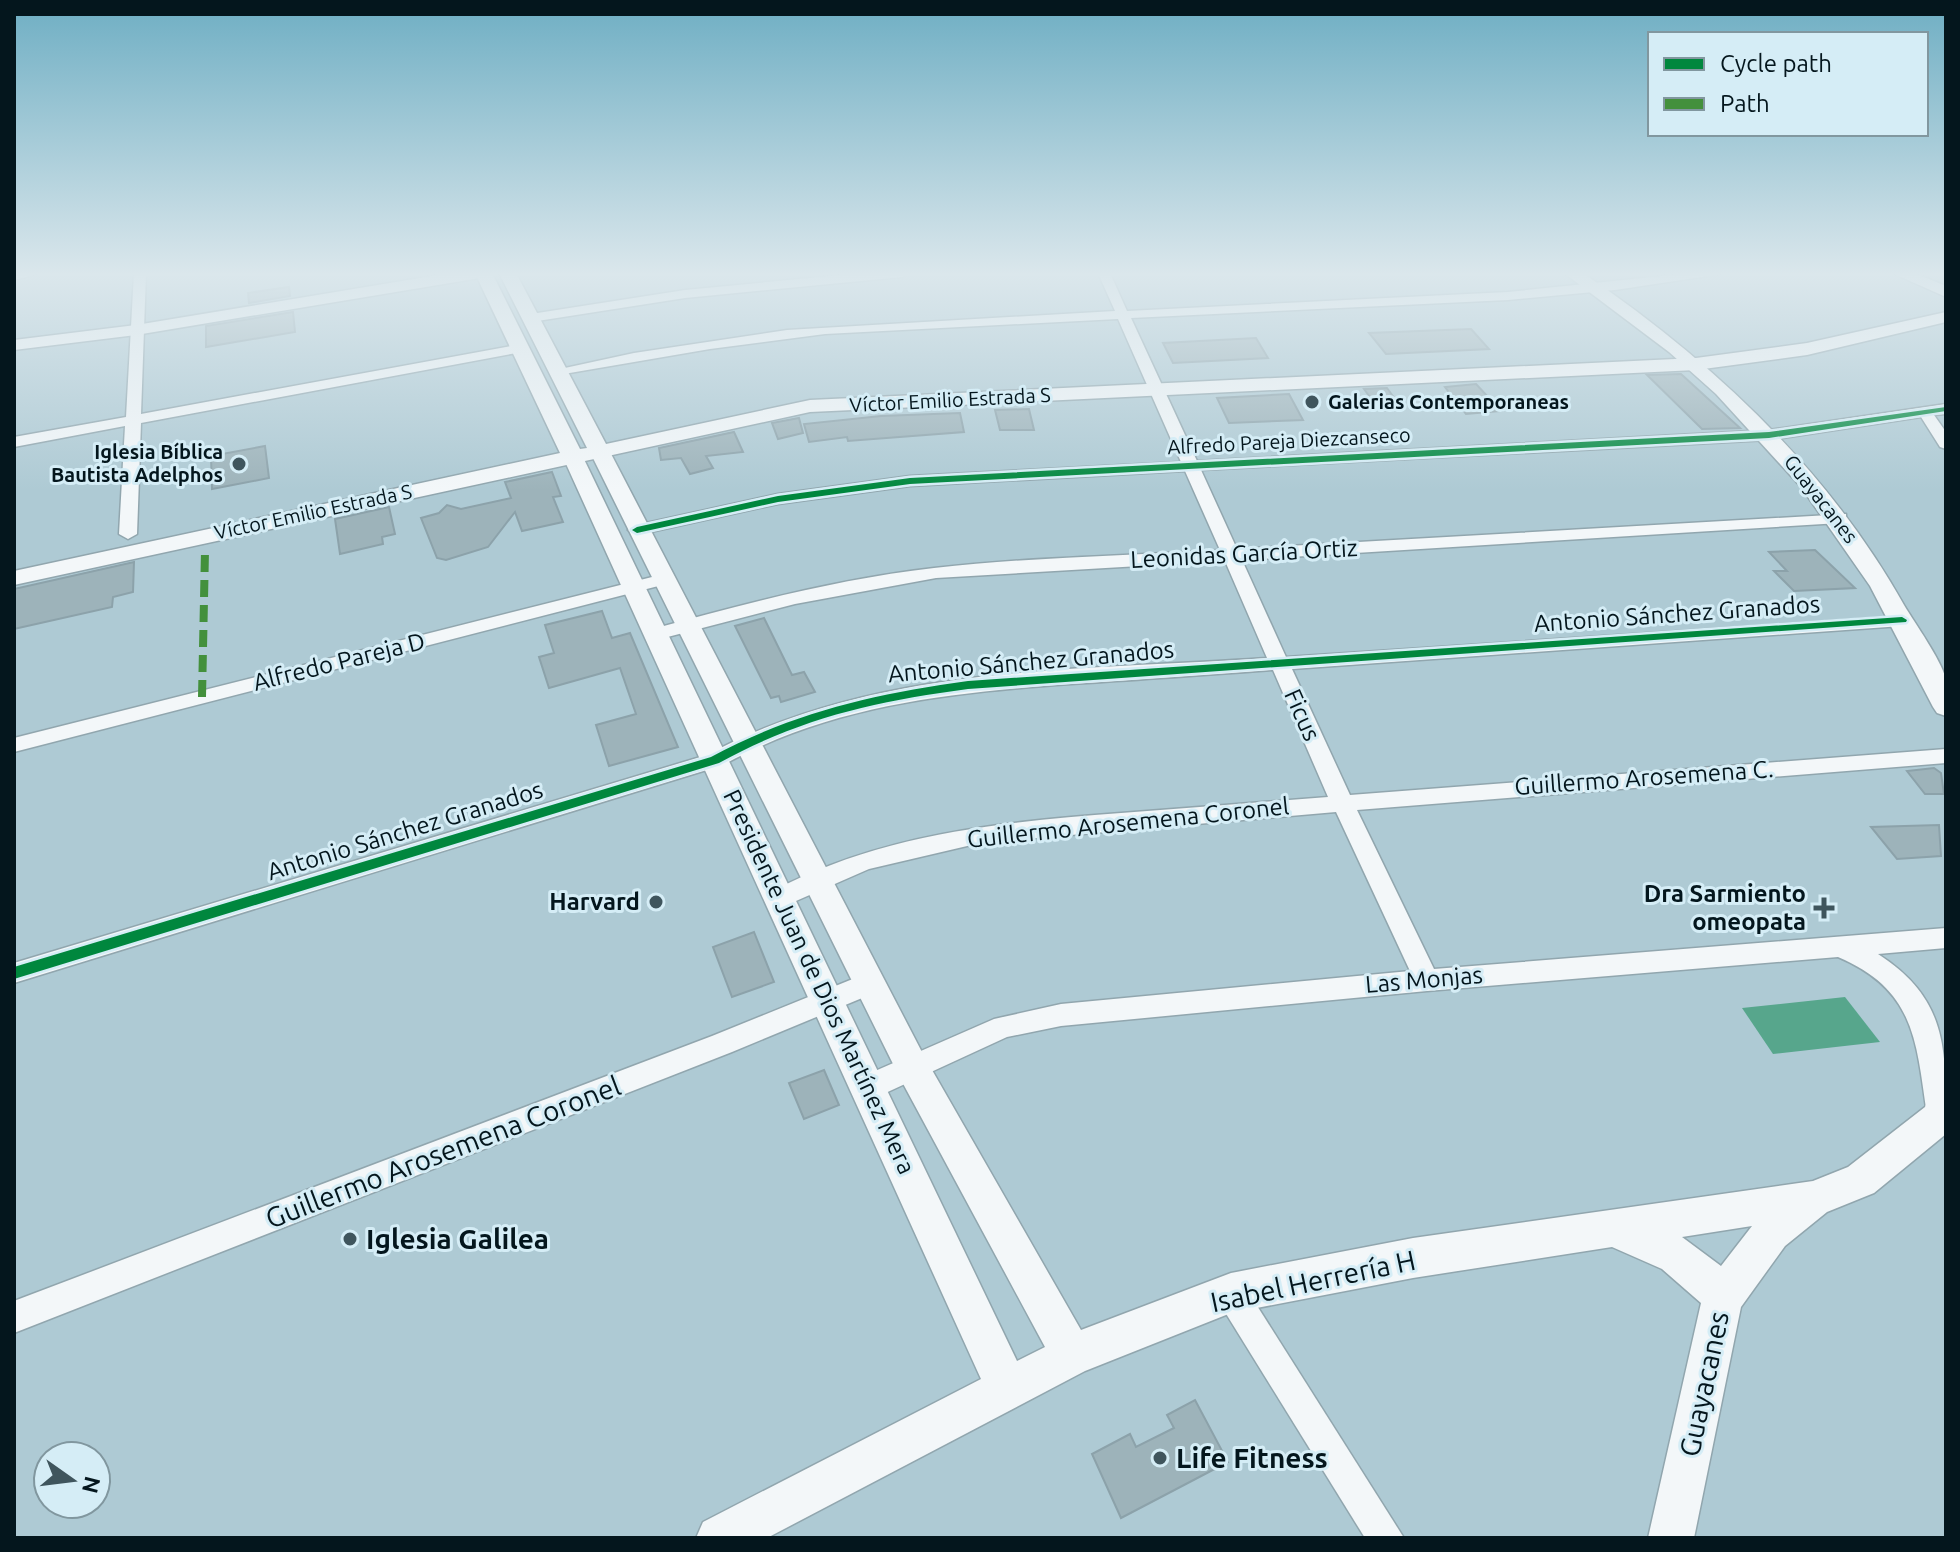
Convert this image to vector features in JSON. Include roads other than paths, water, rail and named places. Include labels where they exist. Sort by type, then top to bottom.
[{"type":"main road","name":"Presidente Juan de Dios Martínez Mera","points":[[545,345],[558,371],[579,446]]},
{"type":"main road","name":"Víctor Emilio Estrada S","points":[[14,558],[579,446],[790,409],[880,397],[1393,371],[1687,358],[1761,358],[1801,345]]},
{"type":"main road","name":"Presidente Juan de Dios Martínez Mera","points":[[522,348],[579,446]]},
{"type":"main road","name":"Víctor Emilio Estrada S","points":[[14,578],[398,493],[579,446]]},
{"type":"street","points":[[128,534],[136,345]]},
{"type":"street","points":[[558,371],[697,345]]},
{"type":"street","name":"Ficus","points":[[1136,345],[1342,802],[1427,980]]},
{"type":"street","name":"Guayacanes","points":[[1671,345],[1769,435],[1840,518],[1902,620],[1946,704]]},
{"type":"street","points":[[14,442],[522,348]]},
{"type":"street","name":"Alfredo Pareja Diezcanseco","points":[[637,530],[778,499],[910,481],[1769,435],[1946,409]]},
{"type":"street","points":[[1926,414],[1946,444]]},
{"type":"street","name":"Presidente Juan de Dios Martínez Mera","points":[[579,446],[637,530],[664,579],[912,1067],[1072,1355]]},
{"type":"street","name":"Presidente Juan de Dios Martínez Mera","points":[[579,446],[634,587],[1008,1389]]},
{"type":"street","name":"Leonidas García Ortiz","points":[[656,634],[850,585],[936,573],[1840,518]]},
{"type":"street","name":"Alfredo Pareja D","points":[[14,745],[664,579]]},
{"type":"street","name":"Antonio Sánchez Granados","points":[[14,973],[715,760],[745,743],[806,717],[903,693],[1902,620]]},
{"type":"street","name":"Guillermo Arosemena C.","points":[[1342,802],[1946,756]]},
{"type":"street","name":"Guillermo Arosemena Coronel","points":[[780,899],[817,877],[945,842],[1009,830],[1342,802]]},
{"type":"street","name":"Las Monjas","points":[[869,1087],[1003,1027],[1061,1015],[1427,980],[1946,938]]},
{"type":"street","points":[[1836,945],[1874,964],[1911,998],[1926,1027],[1944,1106]]},
{"type":"street","name":"Guillermo Arosemena Coronel","points":[[14,1317],[722,1044],[870,983]]},
{"type":"street","name":"Guayacanes","points":[[1671,1538],[1722,1298],[1771,1233],[1813,1199],[1861,1180],[1944,1106]]},
{"type":"street","name":"Isabel Herrería H","points":[[719,1538],[1072,1355],[1231,1293],[1413,1258],[1813,1199]]},
{"type":"street","points":[[1614,1230],[1677,1253],[1704,1272],[1722,1298]]},
{"type":"street","points":[[1231,1293],[1386,1538]]},
{"type":"place","name":"Galerias Contemporaneas","points":[[1312,402]]},
{"type":"place","name":"Iglesia Bíblica Bautista Adelphos","points":[[239,464]]},
{"type":"place","name":"Harvard","points":[[656,902]]},
{"type":"place","name":"Dra Sarmiento omeopata","points":[[1824,908]]},
{"type":"place","name":"Iglesia Galilea","points":[[350,1239]]},
{"type":"place","name":"Life Fitness","points":[[1160,1458]]}]
